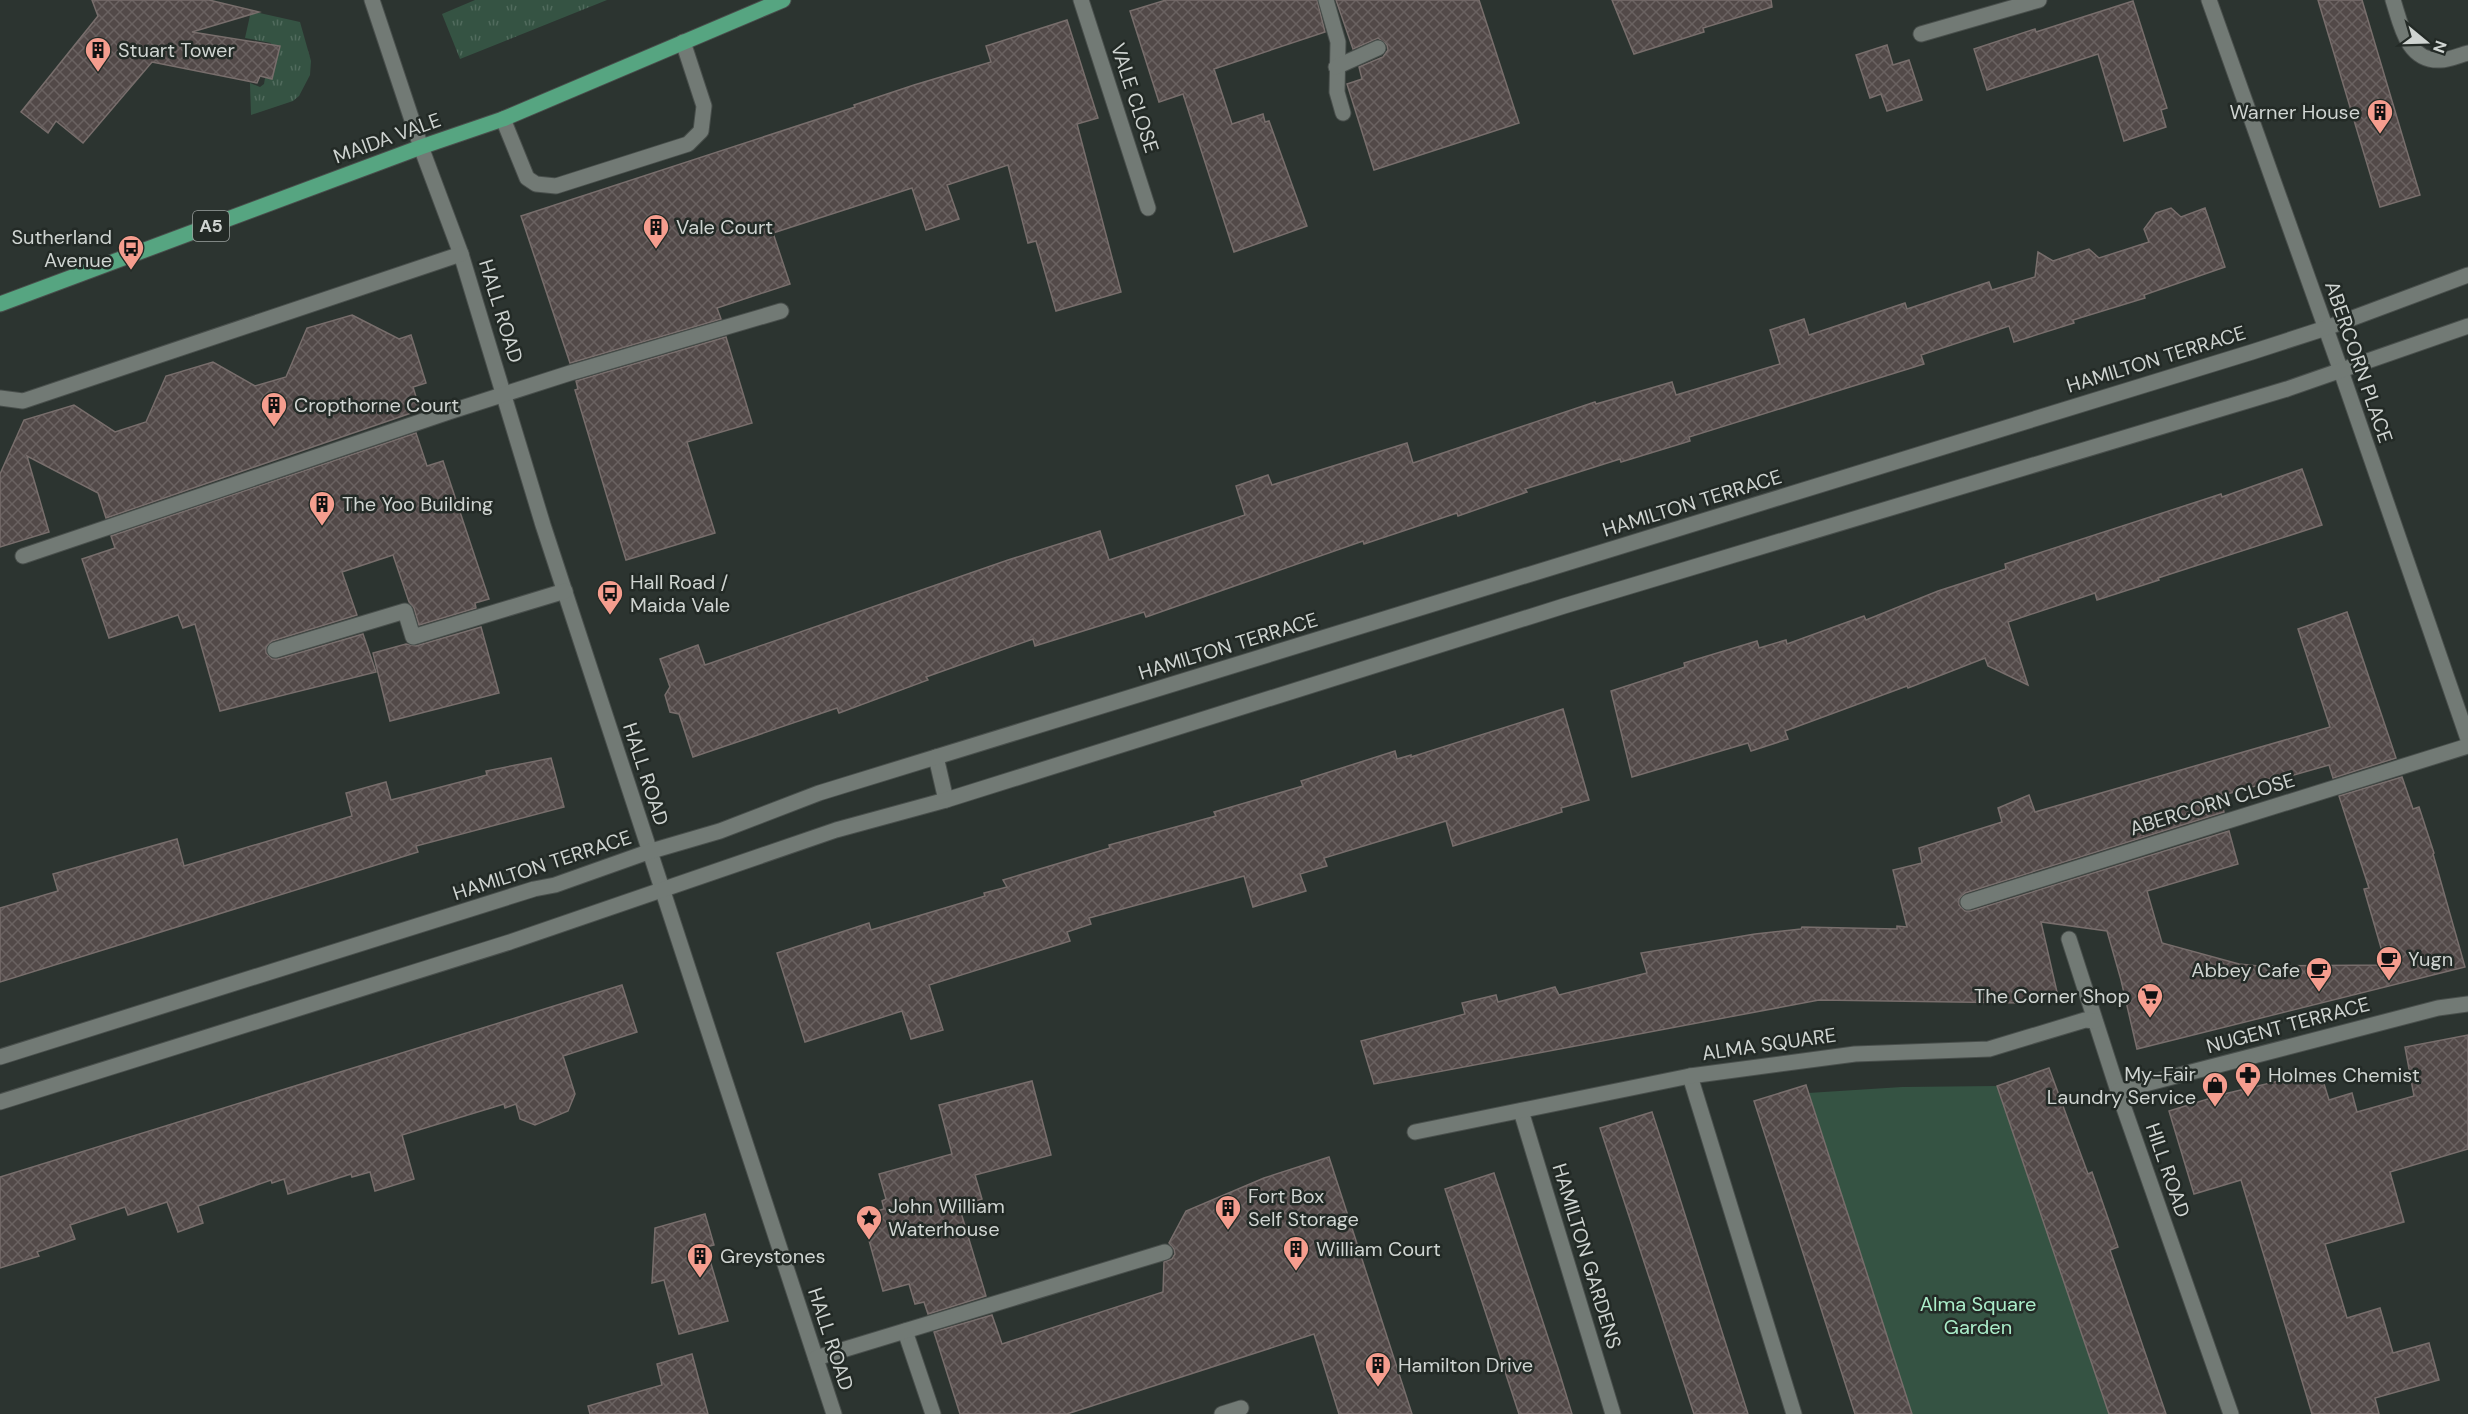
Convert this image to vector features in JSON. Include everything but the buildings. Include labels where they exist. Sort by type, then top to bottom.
[{"type":"main road","name":"MAIDA VALE","points":[[0,304],[421,147],[503,119],[783,0]]},
{"type":"street","points":[[372,0],[421,147]]},
{"type":"street","name":"VALE CLOSE","points":[[1081,0],[1148,208]]},
{"type":"street","points":[[1326,0],[1338,42],[1337,92],[1343,113]]},
{"type":"street","points":[[1921,34],[2038,0]]},
{"type":"street","name":"ABERCORN PLACE","points":[[2209,0],[2326,328],[2468,739]]},
{"type":"street","points":[[2393,0],[2406,42],[2421,56],[2440,61],[2468,53]]},
{"type":"street","points":[[503,119],[527,178],[545,186],[556,186],[688,144],[701,130],[704,106],[683,42]]},
{"type":"street","points":[[1336,67],[1378,48]]},
{"type":"street","name":"HALL ROAD","points":[[421,147],[461,254],[648,852],[834,1414]]},
{"type":"street","points":[[0,399],[22,402],[461,254]]},
{"type":"street","name":"HAMILTON TERRACE","points":[[0,1057],[534,889],[555,885],[648,852],[720,831],[819,793],[2326,328],[2468,275]]},
{"type":"street","points":[[23,556],[504,395],[781,311]]},
{"type":"street","points":[[0,1102],[510,942],[662,892],[836,830],[946,800],[1564,606],[2341,371],[2468,326]]},
{"type":"street","points":[[275,650],[405,611],[412,637],[565,591]]},
{"type":"street","name":"ABERCORN CLOSE","points":[[1968,902],[2468,746]]},
{"type":"street","points":[[936,757],[946,800]]},
{"type":"street","name":"HILL ROAD","points":[[2070,939],[2118,1091],[2231,1414]]},
{"type":"street","name":"NUGENT TERRACE","points":[[2118,1091],[2438,1008],[2468,1004]]},
{"type":"street","name":"ALMA SQUARE","points":[[1794,1414],[1690,1076],[1855,1054],[1989,1049],[2085,1020],[2095,1021]]},
{"type":"street","points":[[1415,1132],[1690,1076]]},
{"type":"street","name":"HAMILTON GARDENS","points":[[1521,1111],[1613,1414]]},
{"type":"street","points":[[816,1358],[1165,1252]]},
{"type":"street","points":[[905,1331],[933,1414]]},
{"type":"street","points":[[1222,1414],[1240,1408]]},
{"type":"green space","points":[[475,0],[607,0],[460,59],[442,14]]},
{"type":"green space","points":[[251,11],[300,22],[311,61],[310,75],[299,96],[293,101],[251,115],[250,83],[260,87],[264,84],[271,43],[245,38]]},
{"type":"green space","name":"Alma Square Garden","points":[[1997,1086],[2109,1414],[1912,1414],[1808,1093],[1902,1087]]},
{"type":"place","name":"Stuart Tower","points":[[98,73]]},
{"type":"place","name":"Warner House","points":[[2380,135]]},
{"type":"place","name":"Vale Court","points":[[656,250]]},
{"type":"place","name":"Sutherland Avenue","points":[[131,271]]},
{"type":"place","name":"Cropthorne Court","points":[[274,428]]},
{"type":"place","name":"The Yoo Building","points":[[322,527]]},
{"type":"place","name":"Hall Road / Maida Vale","points":[[610,616]]},
{"type":"place","name":"Yugn","points":[[2389,982]]},
{"type":"place","name":"Abbey Cafe","points":[[2319,993]]},
{"type":"place","name":"The Corner Shop","points":[[2150,1019]]},
{"type":"place","name":"Holmes Chemist","points":[[2248,1098]]},
{"type":"place","name":"My-Fair Laundry Service","points":[[2215,1108]]},
{"type":"place","name":"Fort Box Self Storage","points":[[1228,1231]]},
{"type":"place","name":"John William Waterhouse","points":[[869,1241]]},
{"type":"place","name":"William Court","points":[[1296,1272]]},
{"type":"place","name":"Greystones","points":[[700,1279]]},
{"type":"place","name":"Hamilton Drive","points":[[1378,1388]]}]
